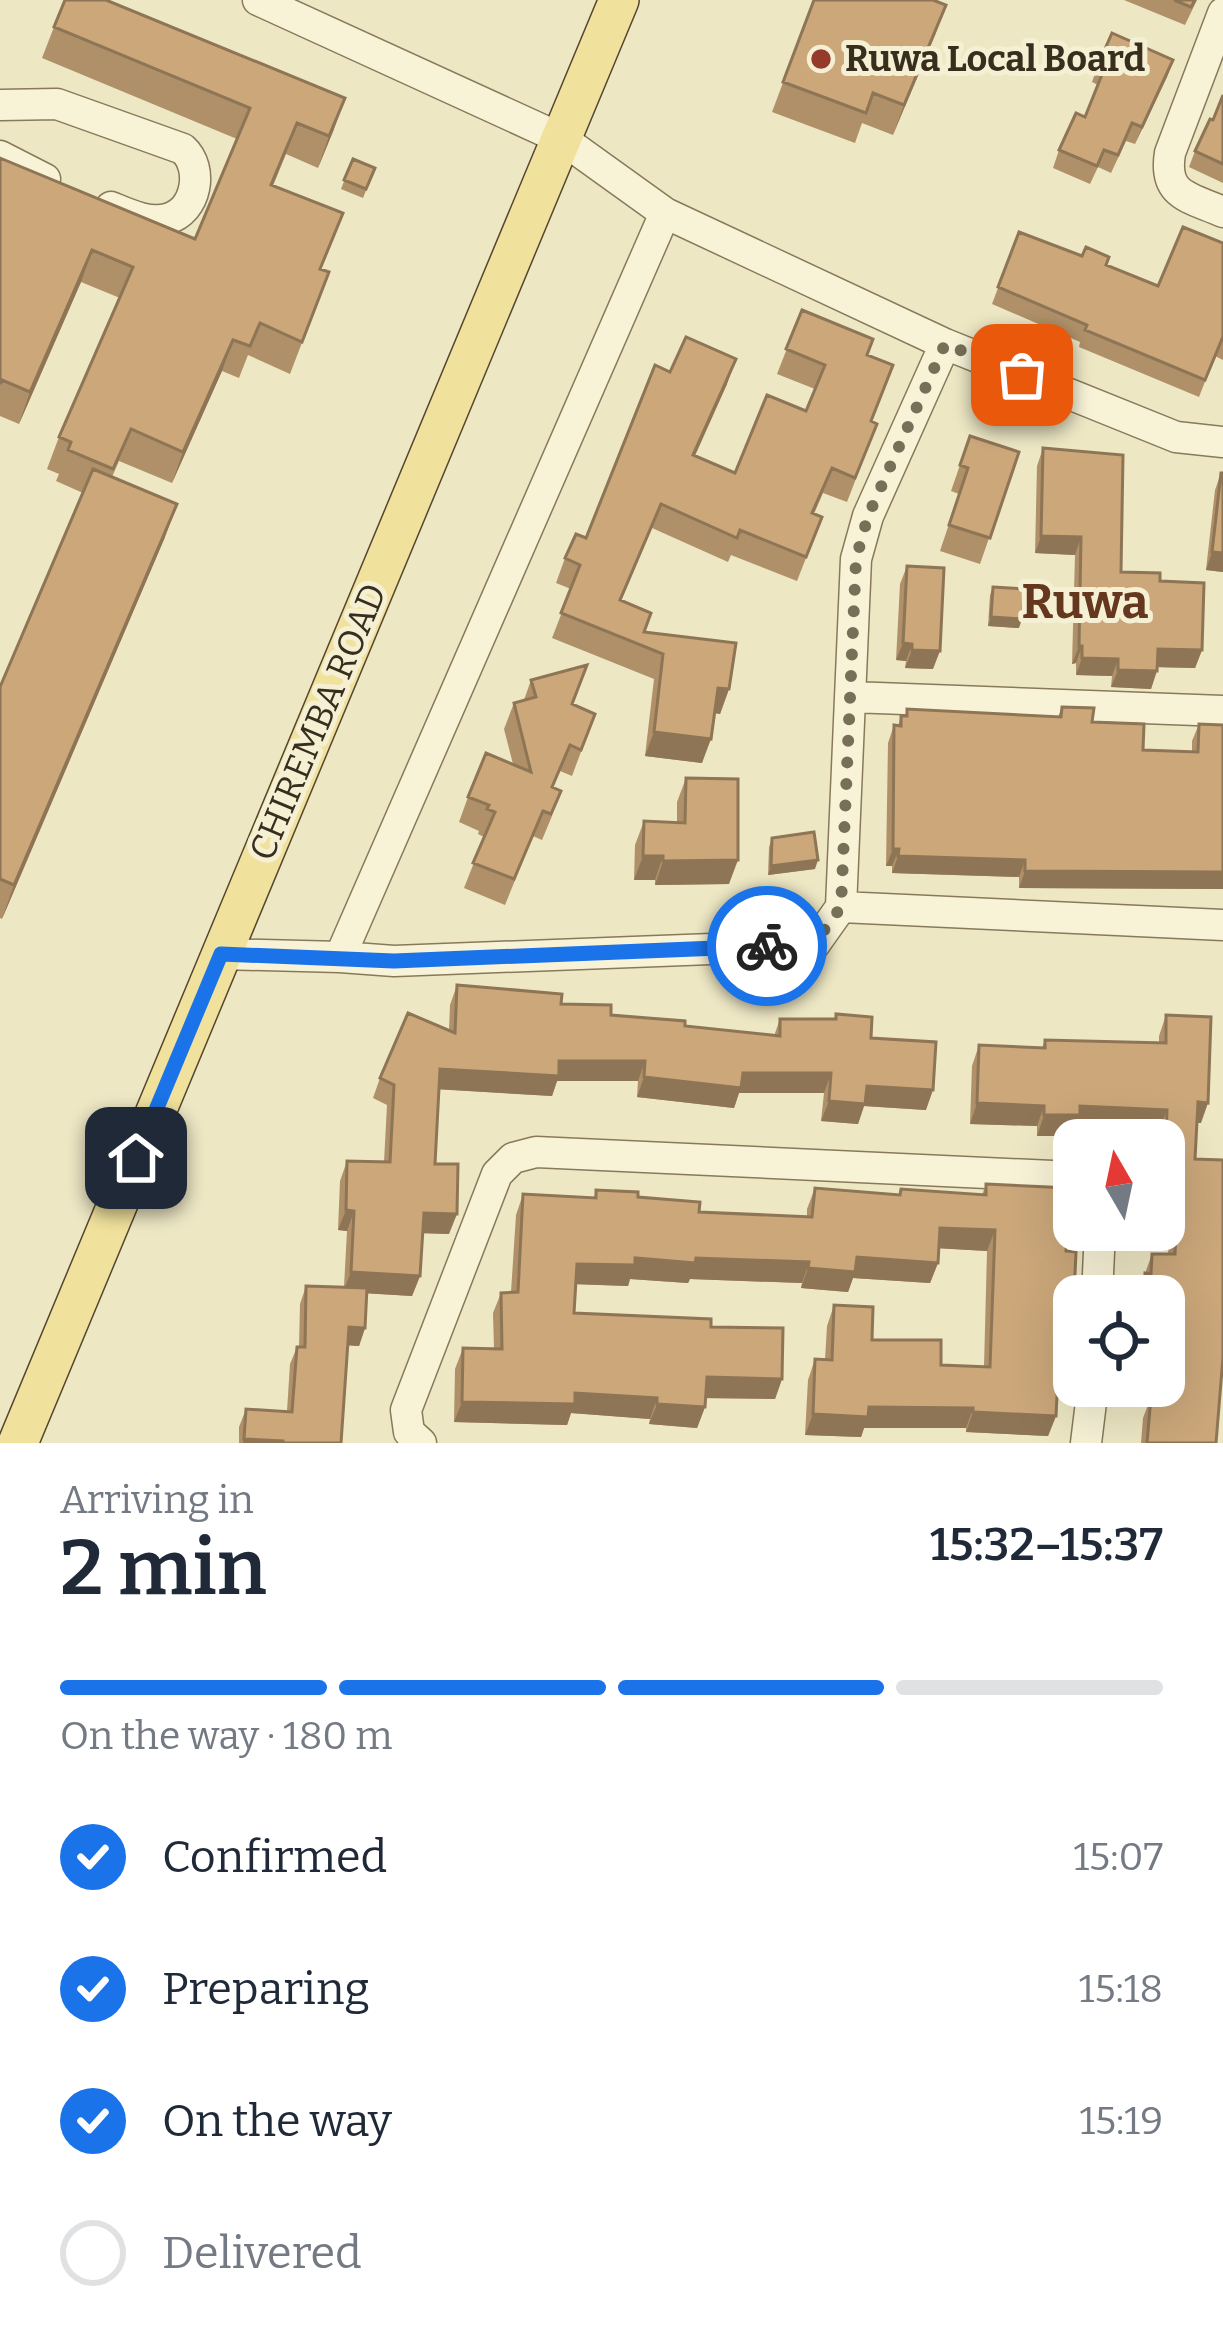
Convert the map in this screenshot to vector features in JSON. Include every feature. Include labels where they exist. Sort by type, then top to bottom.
[{"type":"main road","name":"CHIREMBA ROAD","points":[[18,1443],[619,0]]},
{"type":"street","points":[[258,0],[562,139],[665,213],[945,344],[1175,437],[1223,442]]},
{"type":"street","points":[[1223,13],[1170,153],[1167,176],[1175,190],[1223,212]]},
{"type":"street","points":[[0,105],[57,104],[183,149],[196,171],[183,210],[165,220],[135,217],[0,156]]},
{"type":"street","points":[[340,957],[665,213]]},
{"type":"street","points":[[221,954],[394,961],[814,944],[841,907],[856,559],[868,516],[945,344]]},
{"type":"street","points":[[851,697],[1223,711]]},
{"type":"street","points":[[841,907],[1223,925]]},
{"type":"street","points":[[421,1443],[409,1432],[406,1409],[496,1174],[513,1158],[536,1152],[1053,1177]]},
{"type":"street","points":[[1086,1443],[1090,1407]]},
{"type":"building","points":[[65,0],[106,0],[345,98],[329,136],[297,123],[271,185],[343,213],[320,269],[329,272],[302,342],[260,323],[250,346],[233,340],[183,452],[131,429],[113,469],[68,450],[71,442],[59,437],[133,267],[92,250],[30,392],[2,380],[0,384],[0,158],[195,239],[250,108],[54,27]]},
{"type":"building","points":[[814,0],[933,0],[946,5],[904,105],[873,93],[866,113],[783,82]]},
{"type":"building","points":[[1112,33],[1173,60],[1142,127],[1132,123],[1118,155],[1104,150],[1097,166],[1059,150],[1076,113],[1085,117],[1105,67],[1098,65]]},
{"type":"building","points":[[1223,95],[1223,164],[1195,151]]},
{"type":"building","points":[[353,159],[375,168],[366,189],[344,180]]},
{"type":"building","points":[[1183,227],[1223,243],[1223,340],[1205,380],[998,287],[1019,232],[1082,256],[1086,247],[1109,257],[1106,265],[1158,286]]},
{"type":"building","points":[[802,310],[873,339],[867,355],[893,365],[871,421],[877,424],[855,478],[832,468],[812,513],[822,517],[806,557],[740,530],[737,538],[661,504],[620,600],[651,613],[644,632],[736,643],[729,689],[718,688],[711,739],[654,732],[663,654],[561,613],[580,565],[565,558],[576,534],[586,538],[655,365],[670,372],[686,337],[736,359],[693,455],[735,473],[767,395],[806,411],[825,365],[786,349]]},
{"type":"building","points":[[970,436],[1019,452],[990,538],[949,525],[968,468],[960,465]]},
{"type":"building","points":[[1043,448],[1123,455],[1121,572],[1160,573],[1160,581],[1204,583],[1202,650],[1158,649],[1157,671],[1118,670],[1118,659],[1082,658],[1081,537],[1041,536]]},
{"type":"building","points":[[93,469],[177,504],[14,885],[0,879],[0,687]]},
{"type":"building","points":[[1223,473],[1223,553],[1212,552]]},
{"type":"building","points":[[907,566],[944,568],[940,651],[912,650],[912,644],[903,643]]},
{"type":"building","points":[[993,587],[1024,589],[1022,619],[991,617]]},
{"type":"building","points":[[587,665],[572,704],[595,714],[581,750],[570,745],[552,787],[561,791],[551,814],[543,811],[514,879],[473,863],[495,812],[468,797],[486,753],[531,772],[514,703],[536,697],[531,680]]},
{"type":"building","points":[[1062,707],[1094,708],[1092,722],[1144,724],[1143,750],[1198,752],[1199,724],[1223,725],[1223,872],[1025,871],[1025,860],[898,856],[899,849],[893,849],[894,725],[901,726],[907,709],[1061,717]]},
{"type":"building","points":[[686,778],[738,779],[738,860],[663,861],[663,856],[643,856],[644,821],[685,823]]},
{"type":"building","points":[[814,832],[818,860],[771,866],[772,838]]},
{"type":"building","points":[[457,985],[562,994],[561,1004],[611,1005],[611,1015],[780,1036],[780,1019],[836,1019],[836,1014],[872,1017],[871,1038],[936,1042],[933,1090],[867,1086],[865,1104],[829,1101],[831,1073],[743,1073],[741,1088],[644,1077],[645,1061],[559,1061],[559,1076],[440,1069],[435,1164],[458,1164],[457,1214],[424,1213],[420,1276],[351,1272],[354,1211],[346,1210],[347,1161],[390,1162],[394,1085],[380,1078],[408,1013],[455,1033]]},
{"type":"building","points":[[1166,1015],[1211,1017],[1208,1103],[1198,1102],[1195,1159],[1223,1160],[1223,1357],[1216,1443],[1147,1443],[1150,1407],[1185,1407],[1185,1275],[1145,1275],[1151,1274],[1152,1254],[1185,1251],[1185,1119],[1167,1119],[1167,1110],[1080,1106],[1080,1115],[1044,1115],[1044,1106],[977,1103],[979,1045],[1045,1048],[1045,1040],[1166,1043]]},
{"type":"building","points":[[986,1184],[1053,1187],[1053,1251],[1076,1252],[1075,1275],[1053,1275],[1056,1416],[973,1412],[973,1408],[869,1407],[868,1417],[813,1414],[815,1359],[832,1360],[834,1305],[873,1307],[872,1340],[941,1340],[941,1365],[990,1367],[995,1230],[940,1228],[938,1263],[857,1257],[855,1272],[808,1268],[809,1262],[696,1258],[695,1263],[635,1258],[635,1265],[577,1264],[574,1313],[711,1319],[711,1327],[783,1328],[782,1379],[707,1377],[705,1407],[657,1404],[657,1398],[575,1393],[575,1404],[462,1402],[463,1348],[502,1349],[501,1293],[518,1292],[523,1194],[596,1198],[596,1190],[638,1192],[638,1197],[700,1202],[699,1212],[812,1217],[815,1188],[986,1195]]},
{"type":"building","points":[[306,1286],[367,1288],[365,1328],[349,1327],[341,1443],[244,1439],[246,1409],[292,1412],[297,1347],[305,1347]]},
{"type":"way so far","points":[[767,946],[814,944],[841,907],[856,559],[868,516],[945,344],[1022,375]]},
{"type":"place","name":"Ruwa Local Board","points":[[821,59]]},
{"type":"district","name":"Ruwa","points":[[1085,602]]},
{"type":"route","points":[[136,1158],[221,954],[394,961],[767,946]]}]
